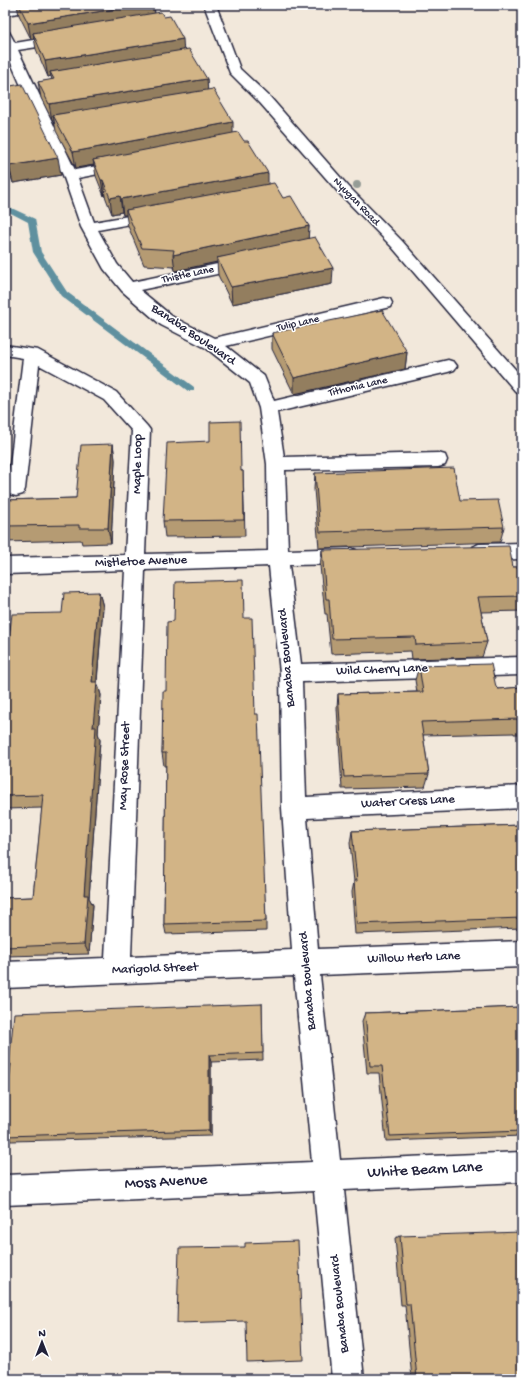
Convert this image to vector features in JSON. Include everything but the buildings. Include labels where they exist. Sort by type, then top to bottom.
[{"type":"street","points":[[5,11],[46,5]]},
{"type":"street","name":"Nyugan Road","points":[[210,5],[234,70],[265,100],[343,189],[396,244],[522,388]]},
{"type":"street","points":[[8,41],[73,37]]},
{"type":"street","name":"Banaba Boulevard","points":[[8,41],[35,84],[46,127],[70,175],[89,227],[110,266],[128,288],[167,321],[212,344],[258,380],[268,408],[276,464],[278,558],[291,673],[294,808],[306,962],[348,1379]]},
{"type":"street","points":[[46,127],[61,124]]},
{"type":"street","points":[[70,175],[139,162]]},
{"type":"street","points":[[89,227],[174,212]]},
{"type":"street","name":"Thistle Lane","points":[[128,288],[258,260]]},
{"type":"street","name":"Tulip Lane","points":[[212,344],[384,303]]},
{"type":"street","name":"Maple Loop","points":[[5,350],[32,354],[110,396],[141,430],[134,562]]},
{"type":"street","points":[[16,489],[32,354]]},
{"type":"street","name":"Tithonia Lane","points":[[268,408],[448,366]]},
{"type":"street","points":[[276,464],[438,460]]},
{"type":"street","points":[[459,552],[522,551]]},
{"type":"street","name":"Mistletoe Avenue","points":[[5,566],[372,555]]},
{"type":"street","name":"May Rose Street","points":[[117,970],[134,562]]},
{"type":"street","name":"Wild Cherry Lane","points":[[291,673],[522,666]]},
{"type":"street","name":"Water Cress Lane","points":[[294,808],[522,797]]},
{"type":"street","name":"Willow Herb Lane","points":[[306,962],[522,954]]},
{"type":"street","name":"Marigold Street","points":[[5,975],[306,962]]},
{"type":"street","name":"White Beam Lane","points":[[327,1175],[522,1167]]},
{"type":"street","name":"Moss Avenue","points":[[5,1190],[327,1175]]},
{"type":"waterway","points":[[5,207],[32,221],[37,252],[64,294],[191,389]]}]
